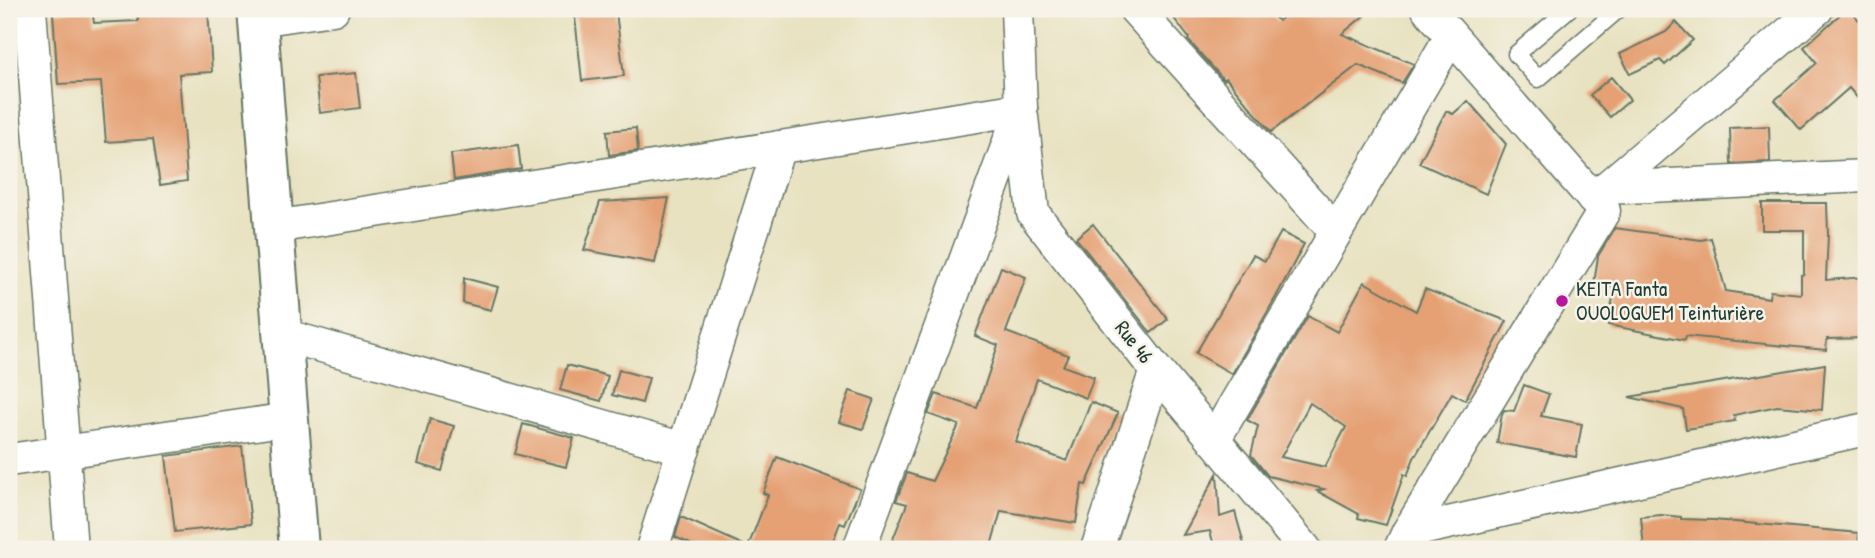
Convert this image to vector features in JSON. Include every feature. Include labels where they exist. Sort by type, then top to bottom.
[{"type":"street","points":[[30,9],[71,549]]},
{"type":"street","points":[[299,549],[258,15],[332,9]]},
{"type":"street","name":"Rue 46","points":[[1017,9],[1021,109],[1033,213],[1156,370],[1305,549]]},
{"type":"street","points":[[1135,9],[1336,232]]},
{"type":"street","points":[[1404,541],[1604,211],[1600,194],[1428,9]]},
{"type":"street","points":[[1600,194],[1817,9]]},
{"type":"street","points":[[1214,440],[1451,36]]},
{"type":"street","points":[[274,227],[1021,109],[859,549]]},
{"type":"street","points":[[652,549],[779,148]]},
{"type":"street","points":[[1600,194],[1866,176]]},
{"type":"street","points":[[283,335],[684,449]]},
{"type":"street","points":[[1097,549],[1156,370]]},
{"type":"street","points":[[9,460],[289,419]]},
{"type":"street","points":[[1404,541],[1866,429]]},
{"type":"lane","points":[[1569,9],[1516,54],[1538,79],[1619,9]]},
{"type":"building","points":[[92,9],[94,23],[138,21],[137,9],[208,9],[212,72],[179,74],[187,181],[160,185],[153,139],[106,142],[101,82],[58,84],[53,13]]},
{"type":"building","points":[[1167,9],[1267,9],[1278,21],[1293,9],[1372,9],[1342,34],[1414,64],[1402,83],[1358,65],[1271,132],[1226,78],[1224,80],[1188,40]]},
{"type":"building","points":[[1846,9],[1866,28],[1866,108],[1849,88],[1801,130],[1775,100],[1817,63],[1804,47]]},
{"type":"building","points":[[616,12],[624,76],[582,81],[575,17]]},
{"type":"building","points":[[1676,22],[1693,40],[1665,65],[1660,60],[1630,74],[1620,54],[1666,32]]},
{"type":"building","points":[[356,73],[360,108],[320,113],[316,77]]},
{"type":"building","points":[[1611,77],[1630,100],[1610,117],[1590,95]]},
{"type":"building","points":[[1468,101],[1506,144],[1486,194],[1419,163],[1446,111],[1453,114]]},
{"type":"building","points":[[1769,126],[1770,162],[1731,164],[1730,128]]},
{"type":"building","points":[[636,128],[638,151],[609,155],[607,131]]},
{"type":"building","points":[[518,145],[521,169],[454,180],[451,154]]},
{"type":"building","points":[[669,198],[655,263],[584,250],[600,202]]},
{"type":"building","points":[[1762,203],[1827,203],[1826,280],[1866,277],[1866,338],[1827,339],[1826,350],[1686,336],[1685,340],[1608,325],[1615,287],[1594,284],[1598,256],[1615,228],[1701,240],[1711,238],[1726,291],[1769,298],[1770,291],[1801,294],[1804,230],[1762,230]]},
{"type":"building","points":[[1093,224],[1168,319],[1151,333],[1076,238]]},
{"type":"building","points":[[1281,232],[1304,244],[1232,374],[1196,353],[1253,255],[1265,261]]},
{"type":"building","points":[[1001,267],[1026,277],[1006,332],[1068,355],[1063,366],[1094,377],[1086,398],[1037,379],[1016,442],[1067,461],[1091,402],[1118,413],[1086,485],[1082,484],[1076,523],[1001,511],[990,549],[889,549],[907,504],[896,501],[907,473],[932,481],[959,425],[928,414],[936,394],[977,408],[998,345],[975,336]]},
{"type":"building","points":[[464,278],[498,287],[491,310],[463,303]]},
{"type":"building","points":[[1364,282],[1416,311],[1425,289],[1507,321],[1465,400],[1452,393],[1414,458],[1407,476],[1404,474],[1386,525],[1358,518],[1359,514],[1317,491],[1324,489],[1268,476],[1251,455],[1258,426],[1247,420],[1308,316],[1337,332]],"holes":[[[1310,403],[1346,427],[1325,467],[1281,457]]]},
{"type":"building","points":[[1825,364],[1822,410],[1777,406],[1734,415],[1735,421],[1686,429],[1683,409],[1629,397]]},
{"type":"building","points":[[567,365],[608,376],[601,401],[560,390]]},
{"type":"building","points":[[619,370],[649,378],[642,403],[612,395]]},
{"type":"building","points":[[1524,385],[1549,394],[1541,416],[1582,424],[1576,457],[1497,443],[1502,414],[1504,410],[1514,411]]},
{"type":"building","points":[[850,391],[874,399],[863,429],[839,422]]},
{"type":"building","points":[[430,419],[454,426],[442,471],[418,464]]},
{"type":"building","points":[[523,424],[574,438],[566,467],[515,454]]},
{"type":"building","points":[[242,446],[251,524],[175,532],[166,456]]},
{"type":"building","points":[[777,457],[860,489],[845,525],[840,523],[830,549],[701,549],[675,537],[681,517],[748,547],[768,495],[763,493]]},
{"type":"building","points":[[1217,474],[1220,517],[1235,512],[1244,544],[1224,549],[1215,549],[1210,531],[1183,535]]},
{"type":"building","points":[[1661,515],[1681,519],[1859,533],[1858,549],[1644,549],[1641,517]]},
{"type":"place","name":"KEITA Fanta OUOLOGUEM Teinturière","points":[[1562,301]]}]
